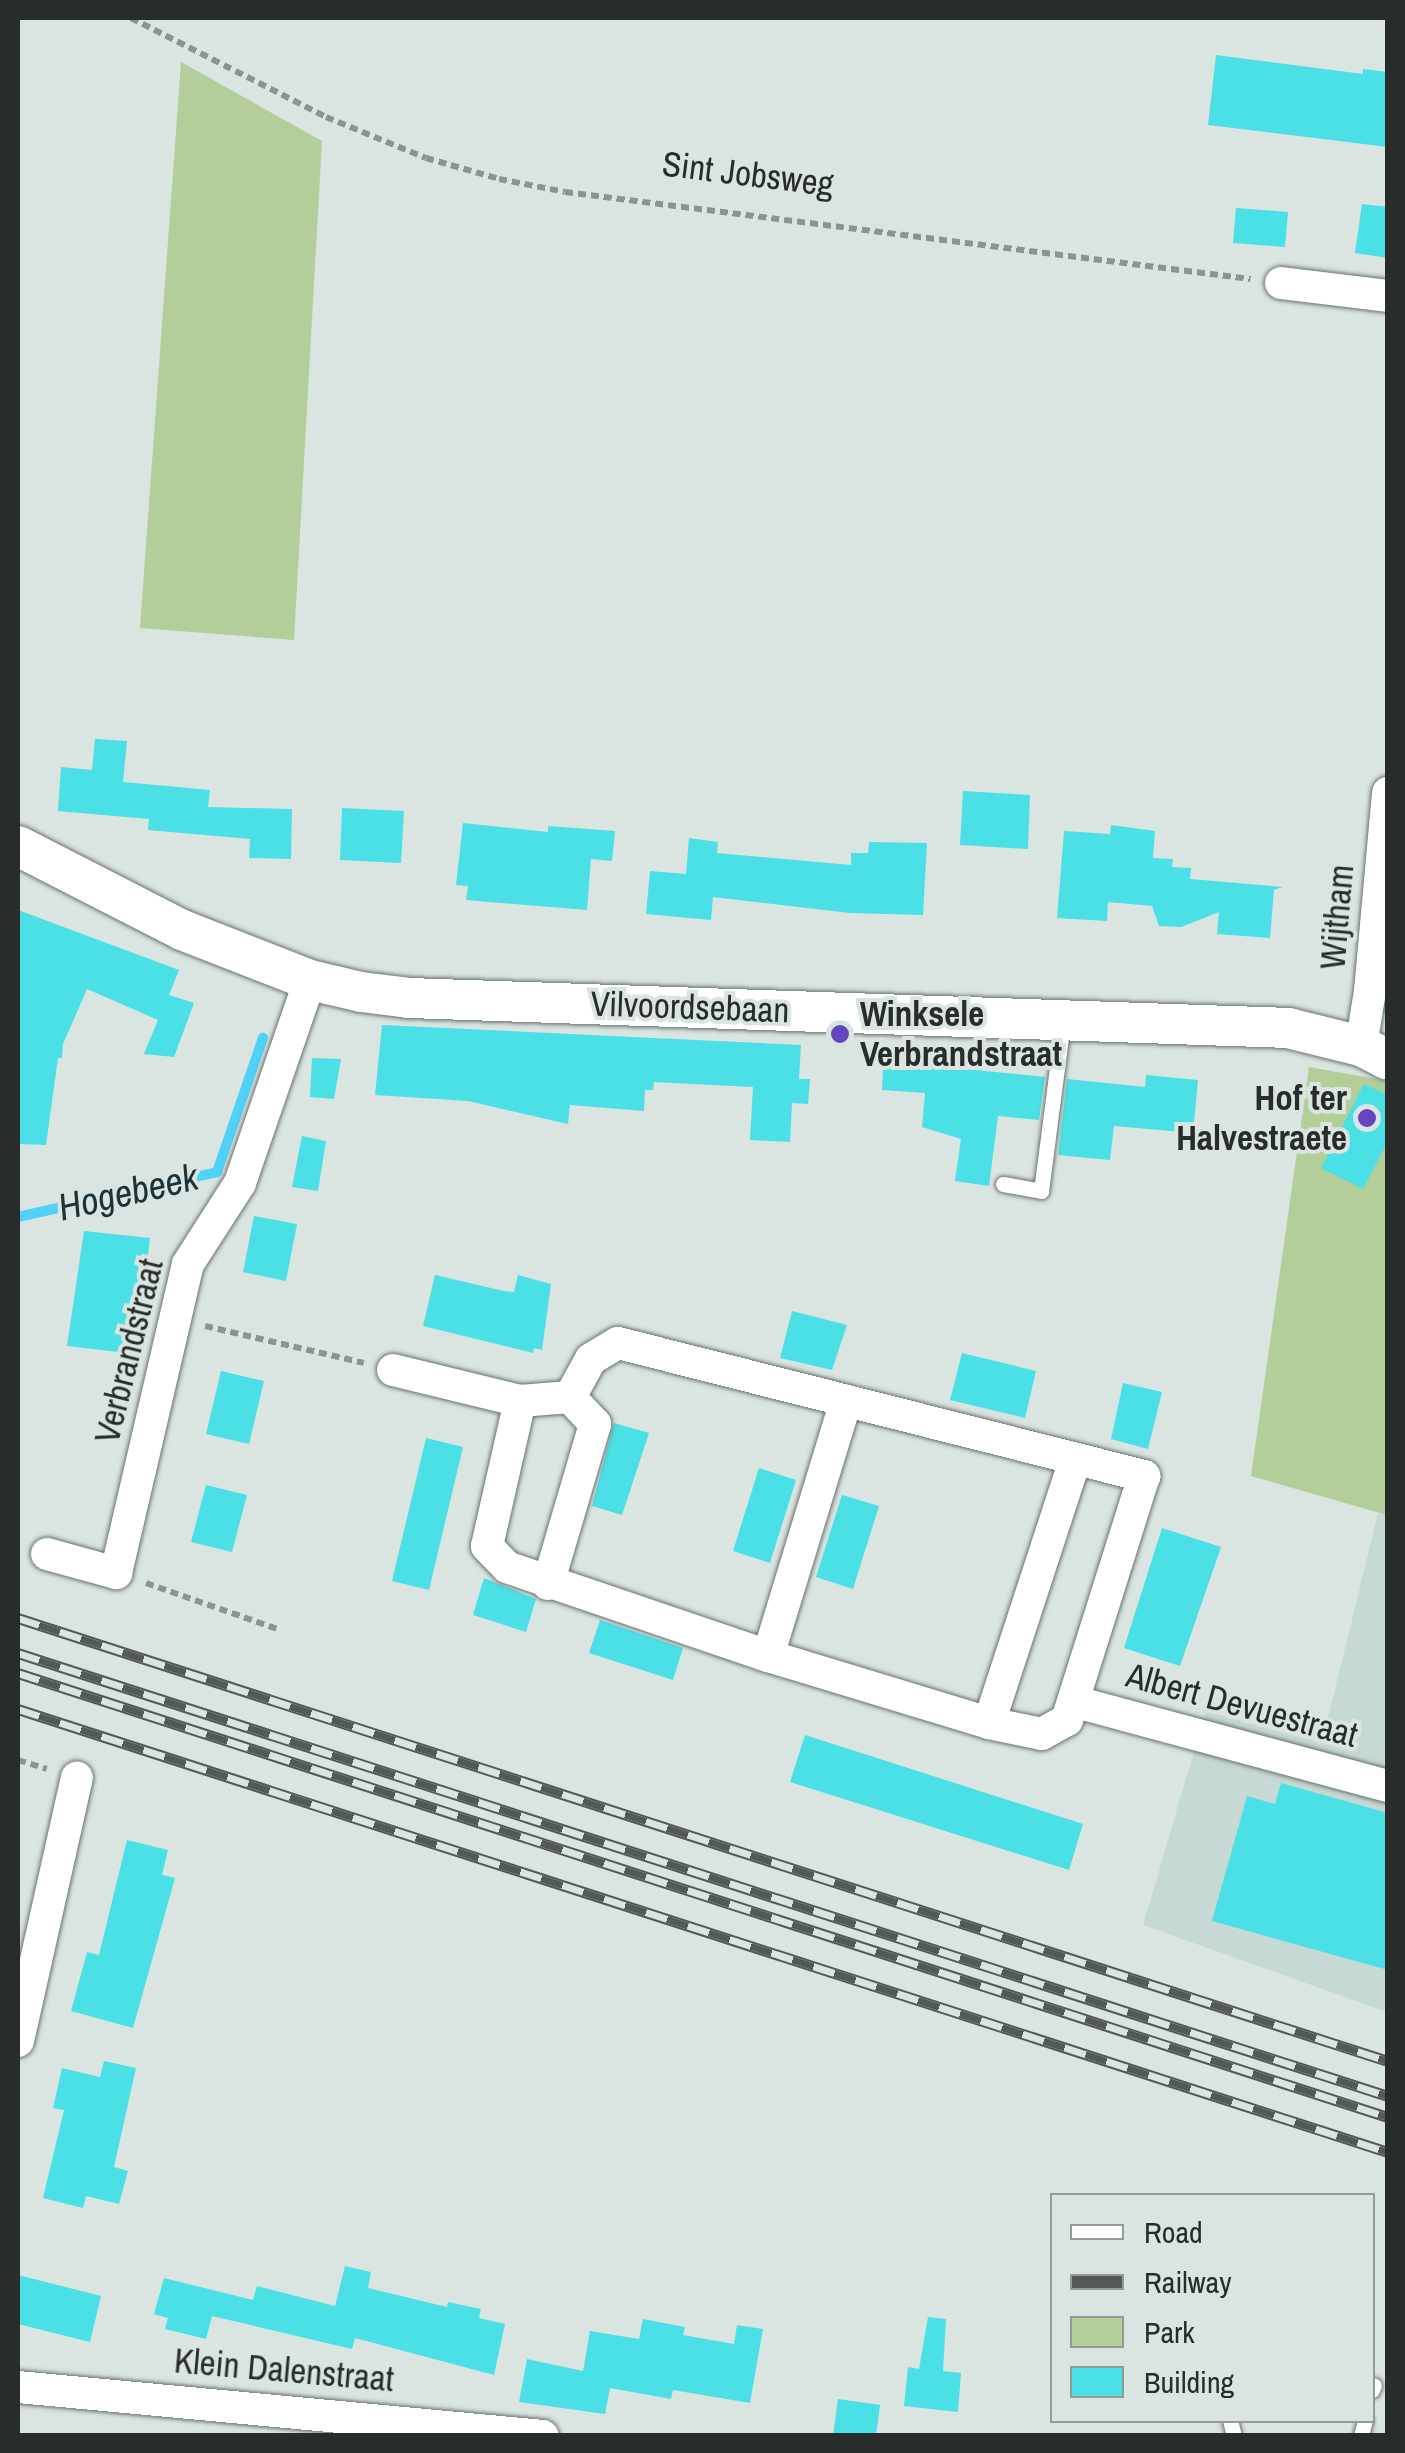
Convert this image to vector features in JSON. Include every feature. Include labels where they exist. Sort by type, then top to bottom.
[{"type":"street","points":[[1282,283],[1388,296]]},
{"type":"street","name":"Wijtham","points":[[1374,1053],[1370,990],[1388,793]]},
{"type":"street","name":"Vilvoordsebaan","points":[[18,846],[182,930],[310,980],[409,998],[1288,1028],[1374,1053]]},
{"type":"street","name":"Verbrandstraat","points":[[116,1573],[188,1264],[240,1183],[310,980]]},
{"type":"street","name":"Albert Devuestraat","points":[[520,1401],[488,1546],[507,1567],[768,1656],[990,1723],[1042,1734],[1067,1720],[1076,1702],[1144,1476],[618,1343],[590,1359],[570,1397]]},
{"type":"street","points":[[393,1370],[520,1401],[570,1397],[594,1424],[548,1584]]},
{"type":"street","points":[[768,1656],[846,1401]]},
{"type":"street","points":[[990,1723],[1075,1460]]},
{"type":"street","points":[[47,1554],[116,1573]]},
{"type":"street","name":"Albert Devuestraat","points":[[1076,1702],[1388,1786]]},
{"type":"street","points":[[18,2041],[77,1778]]},
{"type":"street","name":"Klein Dalenstraat","points":[[18,2386],[412,2428],[543,2436]]},
{"type":"lane","points":[[1003,1184],[1041,1191],[1062,1022]]},
{"type":"path","name":"Sint Jobsweg","points":[[131,18],[326,117],[426,158],[499,179],[565,192],[1282,283]]},
{"type":"path","points":[[175,1319],[393,1370]]},
{"type":"path","points":[[116,1573],[280,1630]]},
{"type":"shaded area","points":[[1378,1513],[1387,1515],[1387,2012],[1143,1925],[1206,1711],[1322,1743]]},
{"type":"green space","points":[[181,62],[322,141],[294,640],[140,628]]},
{"type":"green space","points":[[1309,1067],[1388,1081],[1387,1515],[1251,1476]]},
{"type":"building","points":[[1216,55],[1363,74],[1363,69],[1388,72],[1388,147],[1208,125]]},
{"type":"building","points":[[1362,204],[1388,207],[1388,258],[1355,253]]},
{"type":"building","points":[[1236,208],[1288,212],[1285,247],[1233,243]]},
{"type":"building","points":[[95,739],[127,741],[123,782],[210,790],[208,807],[292,809],[291,859],[249,858],[250,839],[148,830],[149,819],[58,811],[61,767],[92,770]]},
{"type":"building","points":[[963,791],[1030,795],[1028,849],[960,845]]},
{"type":"building","points":[[342,808],[404,811],[401,863],[340,860]]},
{"type":"building","points":[[463,823],[548,832],[548,826],[615,831],[612,861],[591,859],[587,910],[466,900],[468,886],[456,885]]},
{"type":"building","points":[[1111,825],[1155,831],[1153,858],[1173,859],[1172,867],[1191,868],[1190,879],[1283,887],[1274,890],[1270,938],[1217,934],[1219,912],[1181,927],[1159,926],[1152,906],[1108,902],[1107,921],[1057,918],[1064,831],[1110,834]]},
{"type":"building","points":[[689,838],[718,842],[717,853],[851,865],[851,853],[868,853],[869,842],[927,843],[923,915],[850,913],[713,897],[711,920],[646,914],[650,871],[686,874]]},
{"type":"building","points":[[18,910],[179,970],[169,995],[194,1003],[174,1057],[144,1054],[158,1020],[87,989],[63,1044],[62,1058],[58,1058],[46,1145],[18,1144]]},
{"type":"building","points":[[382,1025],[801,1045],[799,1079],[810,1079],[808,1104],[792,1103],[790,1142],[750,1140],[753,1087],[654,1082],[653,1090],[645,1090],[644,1111],[570,1105],[568,1124],[468,1101],[375,1095]]},
{"type":"building","points":[[884,1047],[966,1052],[965,1069],[1045,1077],[1039,1120],[998,1116],[989,1186],[955,1181],[961,1139],[922,1127],[925,1093],[882,1090]]},
{"type":"building","points":[[312,1058],[341,1059],[334,1099],[310,1097]]},
{"type":"building","points":[[1146,1075],[1198,1080],[1193,1133],[1114,1126],[1110,1160],[1058,1155],[1067,1079],[1145,1087]]},
{"type":"building","name":"Hof ter Halvestraete","points":[[1364,1084],[1388,1095],[1388,1141],[1363,1189],[1321,1168]]},
{"type":"building","points":[[302,1136],[326,1141],[318,1191],[292,1187]]},
{"type":"building","points":[[254,1216],[297,1224],[286,1281],[243,1272]]},
{"type":"building","points":[[84,1231],[150,1238],[136,1354],[67,1346]]},
{"type":"building","points":[[435,1275],[514,1292],[518,1275],[551,1284],[542,1350],[534,1348],[533,1353],[423,1326]]},
{"type":"building","points":[[792,1311],[847,1325],[832,1370],[780,1358]]},
{"type":"building","points":[[962,1353],[1036,1371],[1025,1418],[950,1400]]},
{"type":"building","points":[[221,1371],[264,1381],[249,1444],[206,1434]]},
{"type":"building","points":[[1123,1383],[1162,1392],[1148,1449],[1111,1439]]},
{"type":"building","points":[[614,1423],[649,1433],[622,1515],[592,1506]]},
{"type":"building","points":[[426,1438],[463,1447],[429,1590],[392,1581]]},
{"type":"building","points":[[759,1468],[796,1480],[770,1563],[733,1551]]},
{"type":"building","points":[[206,1485],[247,1495],[232,1552],[191,1542]]},
{"type":"building","points":[[842,1495],[879,1506],[853,1589],[816,1577]]},
{"type":"building","points":[[1162,1528],[1221,1547],[1180,1666],[1124,1648]]},
{"type":"building","points":[[484,1578],[536,1599],[526,1632],[473,1615]]},
{"type":"building","points":[[600,1620],[683,1648],[673,1680],[589,1653]]},
{"type":"building","points":[[805,1735],[1083,1824],[1069,1870],[790,1782]]},
{"type":"building","points":[[1281,1783],[1388,1813],[1388,1970],[1212,1921],[1247,1796],[1275,1804]]},
{"type":"building","points":[[127,1840],[168,1850],[162,1875],[175,1878],[133,2028],[71,2011],[87,1952],[99,1955]]},
{"type":"building","points":[[104,2061],[136,2068],[114,2167],[128,2171],[119,2204],[86,2196],[83,2208],[43,2198],[64,2110],[53,2108],[62,2068],[100,2077]]},
{"type":"building","points":[[345,2266],[371,2272],[368,2288],[447,2307],[448,2302],[481,2309],[479,2318],[505,2324],[494,2375],[355,2338],[352,2349],[212,2316],[206,2339],[165,2329],[168,2318],[154,2314],[164,2278],[253,2300],[257,2286],[335,2306]]},
{"type":"building","points":[[18,2275],[101,2296],[90,2342],[18,2324]]},
{"type":"building","points":[[928,2317],[946,2319],[943,2371],[961,2373],[958,2412],[904,2406],[908,2367],[919,2369]]},
{"type":"building","points":[[643,2319],[685,2327],[683,2335],[734,2344],[737,2325],[763,2329],[750,2403],[673,2390],[671,2399],[610,2388],[605,2414],[519,2402],[527,2359],[583,2371],[590,2331],[639,2339]]},
{"type":"building","points":[[838,2399],[880,2405],[876,2436],[833,2436]]},
{"type":"waterway","name":"Hogebeek","points":[[18,1217],[217,1172],[263,1038]]},
{"type":"railway","points":[[18,1618],[1388,2061]]},
{"type":"railway","points":[[18,1653],[1388,2096]]},
{"type":"railway","points":[[18,1673],[1388,2117]]},
{"type":"railway","points":[[18,1709],[1388,2152]]},
{"type":"place","name":"Winksele Verbrandstraat","points":[[840,1034]]},
{"type":"place","name":"Hof ter Halvestraete","points":[[1367,1118]]}]
